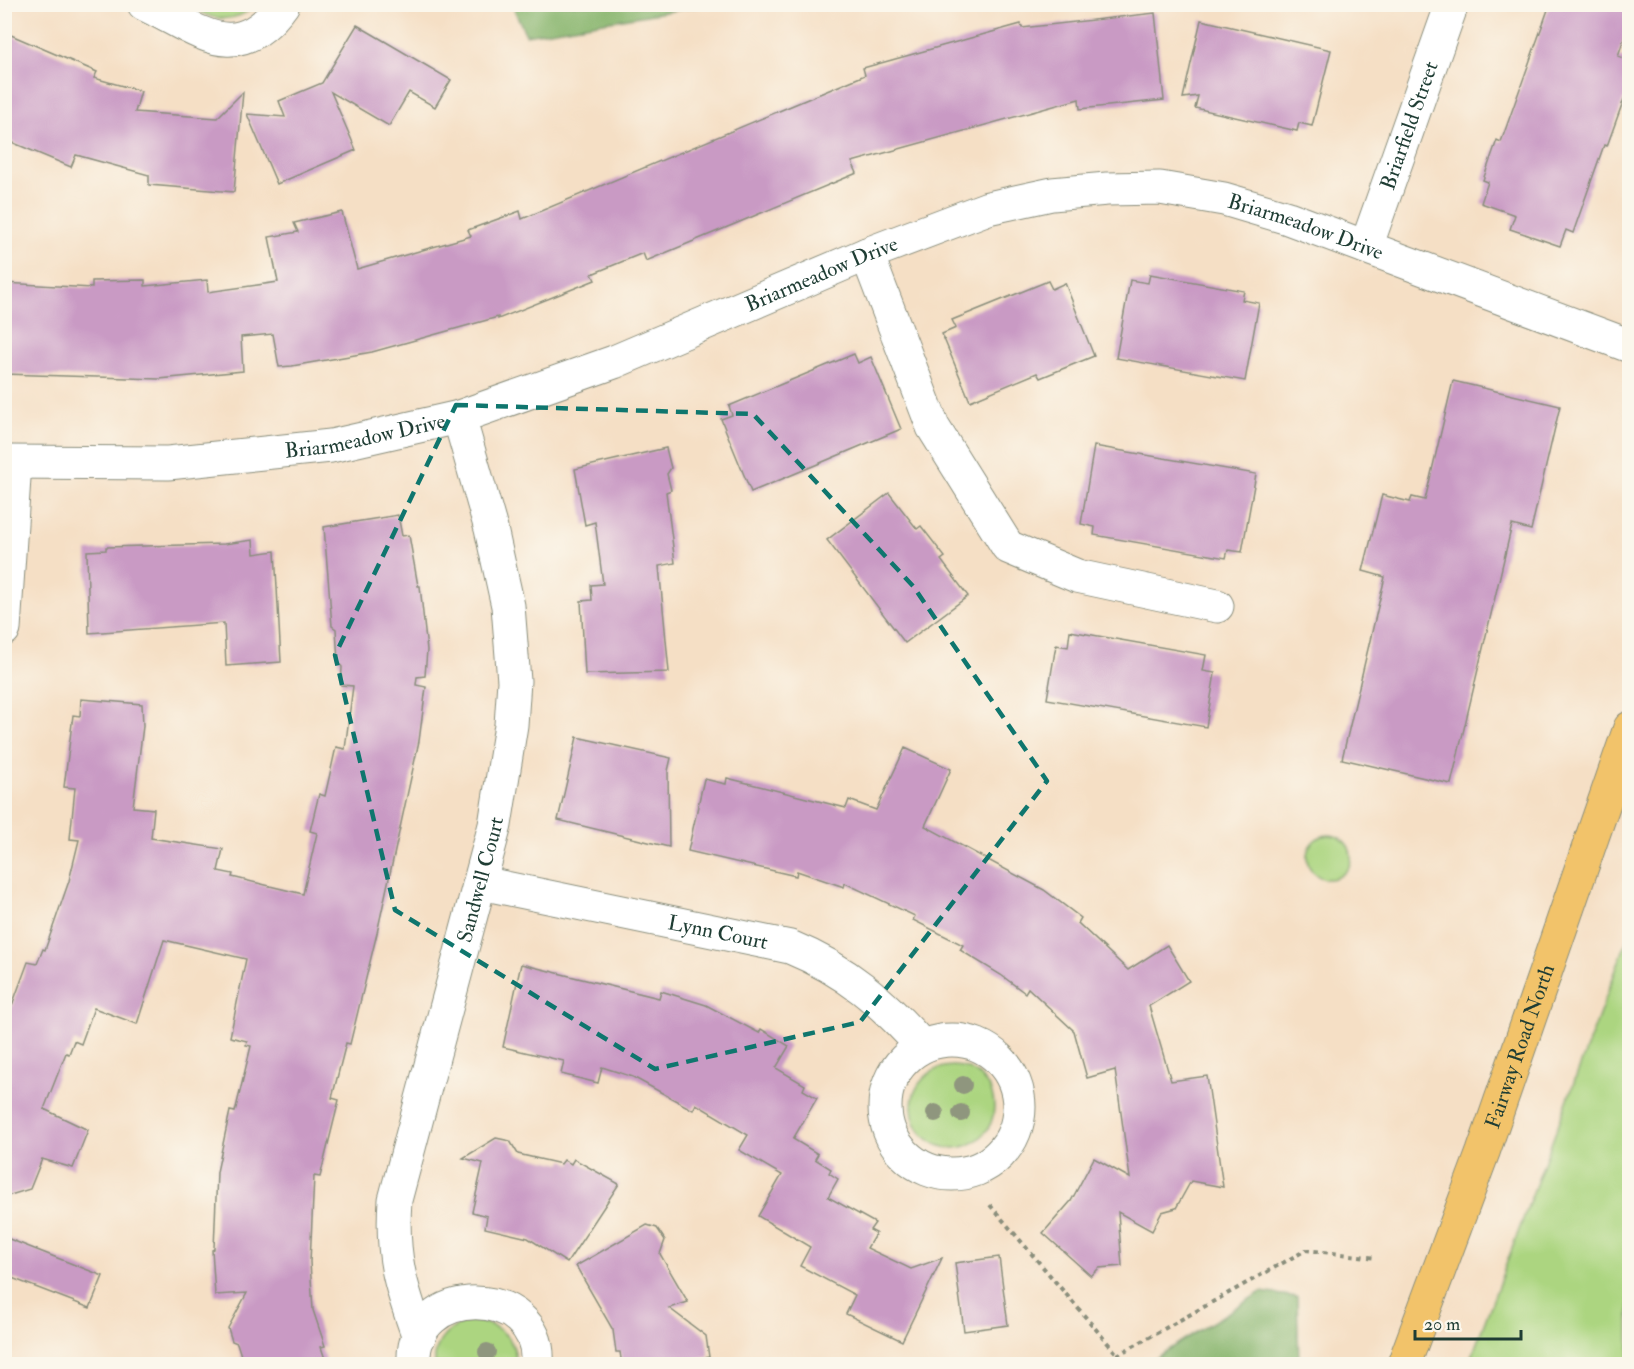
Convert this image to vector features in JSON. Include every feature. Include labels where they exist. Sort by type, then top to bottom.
[{"type":"main road","name":"Fairway Road North","points":[[1404,1365],[1484,1152],[1629,728]]},
{"type":"street","points":[[144,4],[173,12],[194,32],[213,39],[234,39],[254,33],[271,21],[283,4]]},
{"type":"street","name":"Briarfield Street","points":[[1366,247],[1452,4]]},
{"type":"street","name":"Briarmeadow Drive","points":[[10,462],[192,460],[331,446],[459,417],[615,362],[867,254],[988,208],[1052,194],[1107,189],[1160,188],[1245,205],[1288,218],[1629,346]]},
{"type":"street","points":[[867,254],[933,427],[1008,547],[1077,576],[1217,606]]},
{"type":"street","name":"Sandwell Court","points":[[417,1351],[395,1262],[392,1237],[395,1200],[495,825],[511,724],[514,681],[508,606],[491,529],[459,417]]},
{"type":"street","points":[[4,628],[10,462]]},
{"type":"street","name":"Lynn Court","points":[[481,883],[790,947],[820,959],[847,975],[898,1018],[922,1046]]},
{"type":"street","points":[[945,1040],[968,1041],[989,1050],[1007,1066],[1017,1087],[1020,1111],[1015,1133],[1002,1153],[983,1167],[961,1174],[940,1174],[920,1167],[903,1154],[891,1137],[885,1116],[885,1096],[892,1076],[905,1059],[922,1046],[945,1040]]},
{"type":"street","name":"Sandwell Court","points":[[417,1351],[430,1320],[447,1308],[466,1302],[487,1302],[506,1309],[522,1321],[533,1339],[537,1365]]},
{"type":"path","points":[[990,1205],[1117,1354]]},
{"type":"path","points":[[1101,1365],[1306,1250],[1376,1258]]},
{"type":"highlighted area","points":[[456,405],[753,414],[913,586],[1047,781],[860,1022],[655,1069],[395,910],[335,655]]},
{"type":"green space","points":[[191,5],[258,5],[241,15],[216,18]]},
{"type":"green space","points":[[512,5],[707,5],[526,35]]},
{"type":"green space","points":[[1329,835],[1344,842],[1351,857],[1344,872],[1329,879],[1314,872],[1307,857],[1314,842]]},
{"type":"green space","points":[[1629,935],[1629,1364],[1469,1364]]},
{"type":"green space","points":[[953,1066],[969,1069],[982,1078],[991,1091],[994,1107],[991,1123],[982,1136],[969,1145],[953,1148],[937,1145],[924,1136],[915,1123],[912,1107],[915,1091],[924,1078],[937,1069]]},
{"type":"green space","points":[[1261,1292],[1297,1297],[1299,1364],[1145,1364]]},
{"type":"green space","points":[[472,1321],[490,1324],[504,1333],[513,1346],[516,1364],[435,1364],[437,1348],[445,1335],[457,1326]]},
{"type":"building","points":[[1550,4],[1629,4],[1629,23],[1618,56],[1629,60],[1629,101],[1624,99],[1607,146],[1604,145],[1573,233],[1566,230],[1560,246],[1510,229],[1515,215],[1481,203],[1488,182],[1483,180],[1497,140],[1501,142]]},
{"type":"building","points":[[1155,13],[1164,100],[1080,109],[1079,99],[852,162],[857,173],[646,261],[643,253],[592,274],[595,280],[498,319],[498,317],[372,352],[292,366],[279,367],[273,334],[241,337],[243,371],[159,379],[4,374],[4,283],[92,288],[92,281],[145,280],[145,286],[207,280],[208,292],[278,282],[269,237],[298,232],[294,223],[342,212],[357,269],[471,236],[468,230],[520,211],[522,219],[865,75],[863,68],[1021,24],[1022,28]]},
{"type":"building","points":[[1201,20],[1331,50],[1312,126],[1299,123],[1297,131],[1195,108],[1198,96],[1183,98]]},
{"type":"building","points":[[357,25],[451,80],[435,107],[409,92],[389,126],[331,92],[356,150],[277,184],[247,114],[285,117],[279,101],[322,83]]},
{"type":"building","points":[[4,32],[97,72],[94,78],[141,91],[135,112],[217,118],[243,92],[234,192],[149,185],[149,175],[76,155],[71,167],[4,139]]},
{"type":"building","points":[[1150,274],[1244,291],[1242,300],[1259,303],[1245,381],[1116,358],[1130,280],[1148,283]]},
{"type":"building","points":[[1048,281],[1052,289],[1065,283],[1094,356],[1040,378],[1037,373],[970,401],[942,334],[956,328],[952,320]]},
{"type":"building","points":[[854,354],[858,363],[871,357],[901,429],[751,492],[721,419],[732,415],[729,406]]},
{"type":"building","points":[[1453,381],[1560,406],[1531,530],[1512,525],[1451,784],[1342,759],[1385,577],[1363,571],[1382,495],[1410,502],[1412,497],[1425,500]]},
{"type":"building","points":[[1094,446],[1256,474],[1242,552],[1228,550],[1226,558],[1094,535],[1095,527],[1081,524]]},
{"type":"building","points":[[666,448],[671,468],[667,474],[671,490],[666,492],[675,563],[659,566],[669,672],[585,674],[581,601],[592,600],[591,585],[603,584],[595,522],[585,525],[575,469]]},
{"type":"building","points":[[889,493],[917,529],[921,526],[945,557],[941,560],[968,596],[905,643],[827,540]]},
{"type":"building","points":[[398,515],[402,536],[409,535],[418,586],[420,586],[427,650],[425,676],[417,677],[416,685],[426,687],[419,741],[377,933],[350,1044],[346,1043],[332,1098],[339,1100],[320,1177],[314,1176],[310,1262],[313,1310],[325,1346],[321,1347],[327,1365],[244,1365],[237,1343],[232,1341],[228,1328],[247,1293],[215,1295],[212,1250],[214,1249],[217,1172],[230,1111],[235,1112],[251,1046],[246,1045],[247,1041],[230,1037],[246,959],[164,940],[137,1024],[94,1008],[81,1044],[74,1041],[69,1054],[66,1053],[44,1109],[88,1130],[73,1168],[42,1159],[30,1189],[4,1197],[4,1006],[11,1008],[28,962],[37,964],[43,949],[45,950],[69,881],[79,840],[70,839],[75,788],[64,787],[73,715],[80,716],[81,699],[142,704],[143,726],[133,807],[154,809],[151,838],[223,849],[218,871],[233,874],[232,877],[303,894],[317,833],[310,831],[319,794],[325,796],[336,747],[345,749],[353,686],[341,685],[342,667],[338,662],[336,629],[332,626],[324,527]]},
{"type":"building","points":[[253,540],[254,554],[275,551],[281,662],[226,666],[224,623],[89,633],[87,551],[106,550],[106,547],[224,544]]},
{"type":"building","points":[[1070,631],[1206,655],[1203,671],[1215,673],[1206,727],[1047,699],[1056,645],[1068,647]]},
{"type":"building","points":[[577,737],[671,758],[668,771],[669,847],[558,820]]},
{"type":"building","points":[[905,748],[951,769],[925,826],[1044,890],[1081,918],[1078,923],[1128,970],[1167,945],[1189,981],[1149,1006],[1171,1081],[1207,1076],[1223,1187],[1191,1181],[1176,1208],[1162,1212],[1152,1231],[1118,1212],[1122,1266],[1099,1268],[1091,1276],[1043,1233],[1071,1201],[1094,1158],[1130,1178],[1115,1070],[1087,1078],[1074,1031],[1028,988],[1025,993],[960,950],[963,945],[913,920],[915,916],[845,883],[844,887],[797,871],[796,876],[688,851],[704,779],[726,784],[727,778],[846,808],[849,800],[876,810]]},
{"type":"building","points":[[521,964],[659,998],[661,991],[706,1005],[759,1033],[761,1029],[789,1046],[776,1068],[805,1085],[803,1090],[817,1098],[793,1139],[818,1154],[815,1159],[831,1169],[829,1173],[838,1179],[828,1197],[875,1223],[870,1230],[876,1233],[867,1248],[911,1269],[942,1258],[902,1341],[846,1314],[855,1295],[800,1266],[810,1247],[758,1216],[782,1175],[739,1150],[748,1135],[696,1104],[693,1110],[633,1077],[602,1067],[598,1083],[561,1074],[564,1061],[503,1047]]},
{"type":"building","points":[[496,1138],[510,1141],[518,1154],[561,1164],[564,1160],[571,1164],[574,1159],[619,1184],[567,1263],[528,1238],[485,1228],[487,1216],[472,1212],[483,1163],[463,1158]]},
{"type":"building","points":[[647,1225],[657,1228],[665,1240],[660,1254],[688,1302],[669,1308],[706,1336],[709,1357],[663,1365],[622,1365],[620,1352],[616,1352],[613,1330],[576,1266]]},
{"type":"building","points":[[4,1237],[103,1276],[90,1308],[4,1275]]},
{"type":"building","points":[[999,1257],[1008,1325],[964,1331],[955,1263]]}]
